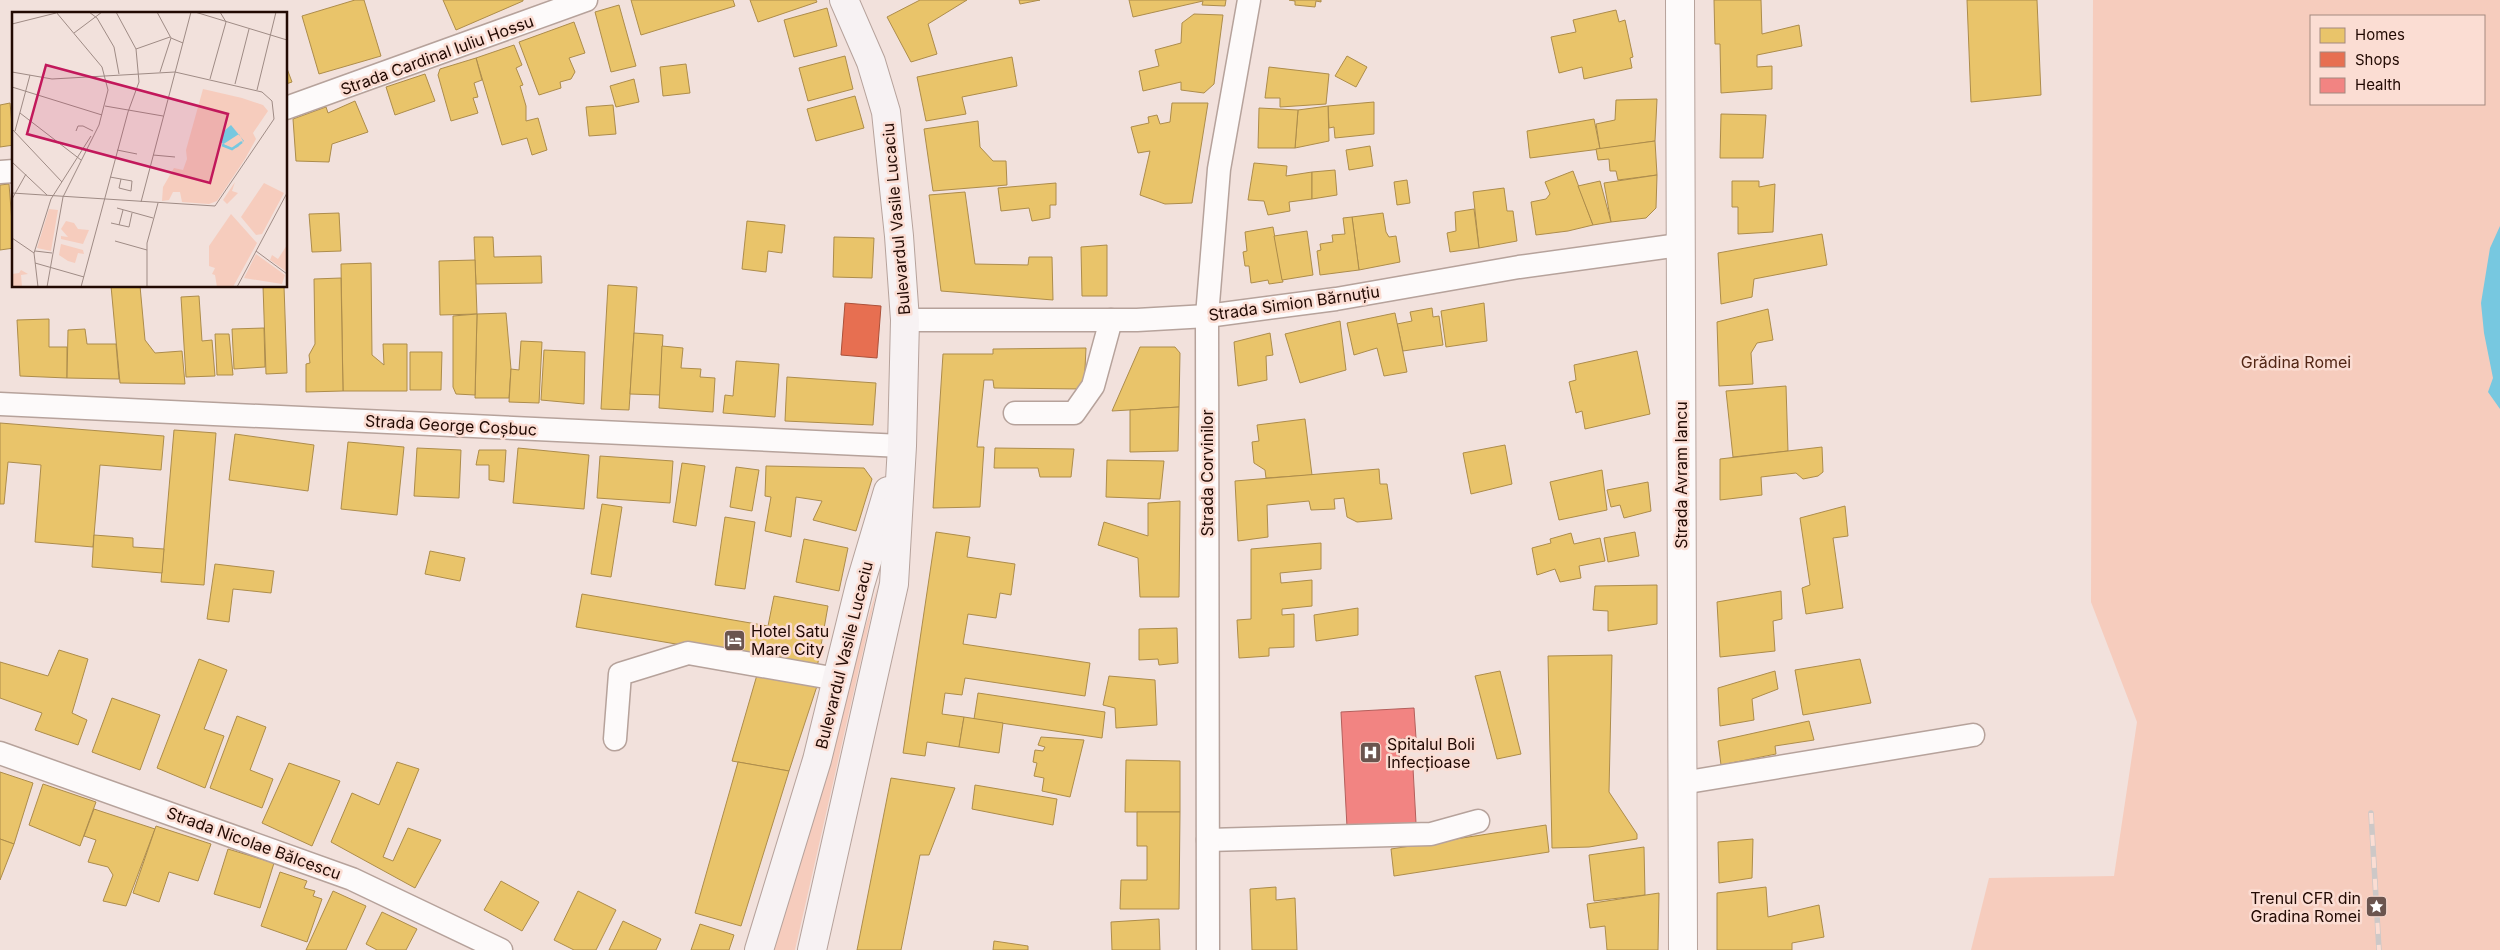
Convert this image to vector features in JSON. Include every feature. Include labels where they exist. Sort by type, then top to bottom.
[{"type":"main road","name":"Bulevardul Vasile Lucaciu","points":[[812,950],[894,584],[902,446],[905,320],[899,236],[886,112],[871,62],[844,0]]},
{"type":"main road","name":"Bulevardul Vasile Lucaciu","points":[[758,950],[817,760],[860,585],[902,446]]},
{"type":"street","name":"Strada Cardinal Iuliu Hossu","points":[[288,107],[586,0]]},
{"type":"street","name":"Strada Corvinilor","points":[[1208,950],[1207,316],[1219,169],[1248,0]]},
{"type":"street","name":"Strada Avram Iancu","points":[[1680,0],[1679,245],[1683,950]]},
{"type":"street","name":"Strada Simion Bărnuțiu","points":[[905,320],[1111,320],[1207,316],[1336,299],[1519,268],[1679,245]]},
{"type":"street","points":[[1015,413],[1074,413],[1093,386],[1111,320]]},
{"type":"street","name":"Strada George Coșbuc","points":[[0,404],[902,446]]},
{"type":"street","points":[[615,739],[620,674],[688,654],[837,679]]},
{"type":"street","points":[[1682,783],[1973,735]]},
{"type":"street","name":"Strada Nicolae Bălcescu","points":[[0,753],[352,879],[501,950]]},
{"type":"street","points":[[1208,840],[1431,834],[1478,821]]},
{"type":"green space","name":"Grădina Romei","points":[[2093,0],[2500,0],[2500,950],[1971,950],[1989,878],[2114,876],[2137,722],[2091,602]]},
{"type":"green space","points":[[878,585],[795,950],[768,950]]},
{"type":"water","points":[[2500,226],[2500,409],[2488,392],[2493,378],[2484,333],[2481,303],[2490,248]]},
{"type":"building: Homes","points":[[355,0],[364,0],[381,56],[319,74],[302,16]]},
{"type":"building: Homes","points":[[443,0],[523,0],[523,1],[456,30]]},
{"type":"building: Homes","points":[[631,0],[733,0],[735,6],[641,35]]},
{"type":"building: Homes","points":[[750,0],[816,0],[817,2],[758,22]]},
{"type":"building: Homes","points":[[920,0],[967,0],[928,24],[937,54],[911,62],[887,17]]},
{"type":"building: Homes","points":[[1019,0],[1040,0],[1020,4]]},
{"type":"building: Homes","points":[[1129,0],[1226,0],[1225,6],[1202,5],[1203,1],[1133,17]]},
{"type":"building: Homes","points":[[1289,0],[1321,0],[1321,2],[1316,1],[1315,7],[1295,5],[1295,1]]},
{"type":"building: Homes","points":[[1714,0],[1761,0],[1762,34],[1799,25],[1802,46],[1757,55],[1757,67],[1772,66],[1772,89],[1721,93],[1720,44],[1715,44]]},
{"type":"building: Homes","points":[[1967,0],[2037,0],[2041,95],[1971,102]]},
{"type":"building: Homes","points":[[619,5],[636,66],[611,72],[595,12]]},
{"type":"building: Homes","points":[[827,8],[837,46],[794,57],[784,20]]},
{"type":"building: Homes","points":[[1616,10],[1619,22],[1625,20],[1633,57],[1630,58],[1632,68],[1584,79],[1582,67],[1559,73],[1551,37],[1576,32],[1573,20]]},
{"type":"building: Homes","points":[[1194,14],[1223,15],[1214,84],[1204,93],[1181,90],[1181,82],[1143,91],[1139,71],[1159,66],[1155,50],[1181,43],[1182,23]]},
{"type":"building: Homes","points":[[574,22],[585,53],[569,58],[575,72],[571,79],[560,82],[561,88],[539,95],[519,42]]},
{"type":"building: Homes","points":[[514,45],[522,65],[516,68],[523,85],[520,86],[526,106],[526,121],[538,118],[547,150],[532,155],[527,138],[502,145],[476,58]]},
{"type":"building: Homes","points":[[845,56],[853,89],[808,101],[799,68]]},
{"type":"building: Homes","points":[[1347,56],[1367,67],[1356,87],[1335,76]]},
{"type":"building: Homes","points":[[1012,57],[1017,86],[962,97],[966,114],[926,121],[917,77]]},
{"type":"building: Homes","points":[[476,58],[482,80],[474,83],[478,97],[473,98],[478,113],[451,121],[438,75],[440,69]]},
{"type":"building: Homes","points":[[686,64],[690,93],[663,96],[660,67]]},
{"type":"building: Homes","points":[[1269,67],[1329,74],[1326,104],[1280,107],[1280,98],[1265,98]]},
{"type":"building: Homes","points":[[288,71],[292,82],[288,83]]},
{"type":"building: Homes","points":[[425,74],[435,101],[395,115],[386,87]]},
{"type":"building: Homes","points":[[634,79],[639,102],[616,107],[610,86]]},
{"type":"building: Homes","points":[[855,96],[864,128],[816,141],[807,109]]},
{"type":"building: Homes","points":[[1657,99],[1655,141],[1600,149],[1596,124],[1615,120],[1616,100]]},
{"type":"building: Homes","points":[[355,101],[368,132],[332,144],[329,162],[296,161],[293,119],[326,107],[328,113]]},
{"type":"building: Homes","points":[[1374,102],[1374,134],[1335,138],[1334,127],[1329,128],[1328,106]]},
{"type":"building: Homes","points":[[10,103],[12,145],[0,147],[0,105]]},
{"type":"building: Homes","points":[[1172,103],[1208,103],[1192,203],[1165,204],[1140,195],[1150,151],[1138,153],[1131,127],[1149,123],[1148,117],[1157,115],[1160,124],[1170,122]]},
{"type":"building: Homes","points":[[613,105],[616,134],[589,136],[586,107]]},
{"type":"building: Homes","points":[[1328,106],[1329,141],[1295,148],[1298,110]]},
{"type":"building: Homes","points":[[1259,108],[1298,110],[1295,148],[1258,148]]},
{"type":"building: Homes","points":[[1721,114],[1766,115],[1763,158],[1720,158]]},
{"type":"building: Homes","points":[[1594,119],[1600,149],[1530,158],[1527,131]]},
{"type":"building: Homes","points":[[978,121],[980,147],[993,161],[1006,161],[1007,185],[933,191],[924,129]]},
{"type":"building: Homes","points":[[1655,141],[1657,175],[1618,180],[1616,171],[1610,171],[1609,159],[1598,160],[1596,149]]},
{"type":"building: Homes","points":[[1370,146],[1373,166],[1349,170],[1346,150]]},
{"type":"building: Homes","points":[[1254,163],[1287,166],[1286,176],[1312,172],[1312,199],[1289,202],[1290,211],[1268,215],[1264,201],[1248,200]]},
{"type":"building: Homes","points":[[1335,170],[1337,195],[1312,199],[1312,172]]},
{"type":"building: Homes","points":[[1573,171],[1593,225],[1568,231],[1536,235],[1531,202],[1546,199],[1550,194],[1545,182]]},
{"type":"building: Homes","points":[[1657,175],[1656,208],[1646,218],[1611,222],[1604,183]]},
{"type":"building: Homes","points":[[1407,180],[1410,203],[1397,205],[1394,182]]},
{"type":"building: Homes","points":[[1600,181],[1611,222],[1593,225],[1578,186]]},
{"type":"building: Homes","points":[[1732,181],[1759,181],[1759,187],[1775,184],[1773,232],[1738,234],[1738,207],[1732,207]]},
{"type":"building: Homes","points":[[1056,183],[1056,205],[1050,205],[1050,218],[1032,221],[1029,208],[1001,211],[998,188]]},
{"type":"building: Homes","points":[[9,184],[12,248],[0,250],[0,185]]},
{"type":"building: Homes","points":[[1504,188],[1507,211],[1513,211],[1517,241],[1479,248],[1473,192]]},
{"type":"building: Homes","points":[[965,192],[975,264],[1028,265],[1029,257],[1052,257],[1053,300],[941,291],[929,195]]},
{"type":"building: Homes","points":[[1474,209],[1479,248],[1450,252],[1447,233],[1456,231],[1455,212]]},
{"type":"building: Homes","points":[[339,213],[341,251],[312,252],[309,214]]},
{"type":"building: Homes","points":[[1383,213],[1386,232],[1389,237],[1396,236],[1400,262],[1359,270],[1352,217]]},
{"type":"building: Homes","points":[[1352,217],[1359,270],[1320,275],[1317,251],[1321,250],[1320,244],[1333,242],[1332,235],[1345,234],[1343,218]]},
{"type":"building: Homes","points":[[747,221],[785,225],[782,253],[768,251],[766,272],[742,269]]},
{"type":"building: Homes","points":[[1273,227],[1283,282],[1269,284],[1268,280],[1251,283],[1249,266],[1245,266],[1243,252],[1247,251],[1245,232]]},
{"type":"building: Homes","points":[[1307,231],[1313,275],[1282,280],[1274,236]]},
{"type":"building: Homes","points":[[1822,234],[1827,265],[1754,279],[1752,297],[1721,304],[1718,253]]},
{"type":"building: Homes","points":[[474,237],[493,237],[494,257],[541,256],[542,283],[476,284]]},
{"type":"building: Homes","points":[[834,237],[874,238],[872,278],[833,277]]},
{"type":"building: Homes","points":[[1107,245],[1107,296],[1082,296],[1081,247]]},
{"type":"building: Homes","points":[[475,260],[477,314],[440,315],[439,261]]},
{"type":"building: Homes","points":[[371,263],[372,355],[384,365],[383,344],[407,344],[407,391],[343,391],[341,264]]},
{"type":"building: Homes","points":[[341,278],[343,391],[306,392],[306,364],[310,363],[309,355],[315,344],[314,279]]},
{"type":"building: Homes","points":[[608,285],[637,287],[629,410],[601,409]]},
{"type":"building: Homes","points":[[111,288],[140,288],[145,340],[155,353],[182,351],[185,384],[120,383]]},
{"type":"building: Homes","points":[[263,288],[284,288],[287,373],[266,374]]},
{"type":"building: Homes","points":[[199,296],[202,341],[212,340],[215,376],[186,377],[181,297]]},
{"type":"building: Homes","points":[[1484,303],[1487,341],[1446,347],[1441,311]]},
{"type":"building: Homes","points":[[1432,308],[1433,317],[1439,316],[1443,345],[1403,351],[1397,324],[1412,321],[1410,312]]},
{"type":"building: Homes","points":[[1768,309],[1773,340],[1757,343],[1751,353],[1753,384],[1719,386],[1717,322]]},
{"type":"building: Homes","points":[[506,313],[511,369],[509,398],[475,398],[477,314]]},
{"type":"building: Homes","points":[[1395,313],[1407,372],[1384,376],[1377,348],[1354,355],[1347,323]]},
{"type":"building: Homes","points":[[477,314],[475,395],[456,394],[453,387],[453,316]]},
{"type":"building: Homes","points":[[49,319],[49,347],[67,347],[67,378],[20,376],[17,320]]},
{"type":"building: Homes","points":[[1340,321],[1346,370],[1300,383],[1285,334]]},
{"type":"building: Homes","points":[[264,328],[265,367],[234,369],[232,329]]},
{"type":"building: Homes","points":[[85,329],[87,344],[116,344],[119,379],[67,378],[68,330]]},
{"type":"building: Homes","points":[[634,333],[663,335],[660,395],[630,394]]},
{"type":"building: Homes","points":[[1270,333],[1273,355],[1266,356],[1267,380],[1238,386],[1234,342]]},
{"type":"building: Homes","points":[[215,334],[229,334],[233,375],[217,375]]},
{"type":"building: Homes","points":[[521,341],[542,342],[539,403],[509,402],[511,369],[519,370]]},
{"type":"building: Homes","points":[[662,346],[683,348],[681,368],[701,369],[700,377],[715,378],[713,412],[659,408]]},
{"type":"building: Homes","points":[[1140,347],[1175,347],[1180,353],[1179,407],[1112,411]]},
{"type":"building: Homes","points":[[1086,348],[1084,389],[994,388],[993,380],[984,380],[977,447],[984,447],[980,507],[933,508],[943,354],[993,354],[993,349]]},
{"type":"building: Homes","points":[[544,350],[585,352],[584,404],[541,400]]},
{"type":"building: Homes","points":[[1637,351],[1650,414],[1585,429],[1582,411],[1576,413],[1569,382],[1576,380],[1574,365]]},
{"type":"building: Homes","points":[[410,352],[442,352],[441,390],[410,390]]},
{"type":"building: Homes","points":[[736,361],[779,364],[775,417],[723,413],[725,395],[733,396]]},
{"type":"building: Homes","points":[[787,377],[876,383],[873,425],[785,421]]},
{"type":"building: Homes","points":[[1786,386],[1788,451],[1733,457],[1726,391]]},
{"type":"building: Homes","points":[[1179,407],[1178,451],[1130,452],[1130,410]]},
{"type":"building: Homes","points":[[1305,419],[1312,475],[1266,478],[1265,470],[1254,463],[1252,442],[1259,441],[1257,425]]},
{"type":"building: Homes","points":[[0,423],[164,436],[161,470],[100,465],[93,547],[35,542],[41,465],[8,462],[4,504],[0,504]]},
{"type":"building: Homes","points":[[174,430],[216,433],[204,585],[161,582]]},
{"type":"building: Homes","points":[[235,434],[314,445],[308,491],[229,480]]},
{"type":"building: Homes","points":[[348,442],[404,447],[397,515],[341,509]]},
{"type":"building: Homes","points":[[1505,445],[1512,484],[1471,494],[1463,453]]},
{"type":"building: Homes","points":[[1822,447],[1823,472],[1818,476],[1803,479],[1796,473],[1761,477],[1762,495],[1720,500],[1720,459]]},
{"type":"building: Homes","points":[[417,448],[461,450],[459,498],[414,496]]},
{"type":"building: Homes","points":[[518,448],[589,455],[584,509],[513,503]]},
{"type":"building: Homes","points":[[995,448],[1074,449],[1071,477],[1040,477],[1038,468],[994,468]]},
{"type":"building: Homes","points":[[479,450],[506,450],[504,482],[489,480],[489,465],[476,465]]},
{"type":"building: Homes","points":[[600,456],[673,461],[670,503],[597,498]]},
{"type":"building: Homes","points":[[1107,460],[1164,461],[1160,499],[1106,497]]},
{"type":"building: Homes","points":[[682,463],[705,466],[696,526],[673,522]]},
{"type":"building: Homes","points":[[766,466],[864,468],[872,479],[856,531],[813,520],[822,501],[796,497],[791,537],[765,531],[771,497],[765,496]]},
{"type":"building: Homes","points":[[736,467],[759,470],[752,511],[730,507]]},
{"type":"building: Homes","points":[[1379,469],[1380,484],[1387,484],[1392,519],[1357,522],[1347,517],[1344,498],[1334,499],[1335,509],[1311,510],[1309,501],[1267,505],[1268,537],[1238,541],[1235,481]]},
{"type":"building: Homes","points":[[1602,470],[1607,510],[1559,520],[1550,482]]},
{"type":"building: Homes","points":[[1648,482],[1651,511],[1624,518],[1620,505],[1611,507],[1607,490]]},
{"type":"building: Homes","points":[[1180,501],[1179,597],[1140,597],[1138,558],[1098,545],[1104,522],[1148,536],[1148,503]]},
{"type":"building: Homes","points":[[602,504],[622,507],[611,577],[591,574]]},
{"type":"building: Homes","points":[[1845,506],[1848,536],[1833,538],[1843,608],[1806,614],[1802,588],[1810,585],[1800,518]]},
{"type":"building: Homes","points":[[725,517],[755,522],[745,589],[715,585]]},
{"type":"building: Homes","points":[[936,532],[970,537],[967,557],[1015,564],[1011,595],[1000,593],[996,618],[968,614],[963,644],[1090,663],[1085,696],[965,678],[962,695],[945,693],[942,714],[964,717],[959,747],[927,742],[925,756],[903,753]]},
{"type":"building: Homes","points":[[1635,532],[1639,556],[1608,562],[1604,538]]},
{"type":"building: Homes","points":[[1571,533],[1574,544],[1600,538],[1605,561],[1579,566],[1581,578],[1560,582],[1555,569],[1537,575],[1532,548],[1551,543],[1550,539]]},
{"type":"building: Homes","points":[[94,535],[133,538],[133,547],[164,549],[162,573],[92,567]]},
{"type":"building: Homes","points":[[804,539],[848,548],[839,591],[796,582]]},
{"type":"building: Homes","points":[[1321,543],[1321,569],[1280,573],[1281,583],[1312,580],[1312,606],[1282,609],[1282,615],[1294,614],[1294,647],[1269,648],[1269,656],[1239,658],[1237,620],[1251,619],[1251,549]]},
{"type":"building: Homes","points":[[430,551],[465,558],[460,581],[425,574]]},
{"type":"building: Homes","points":[[215,564],[274,571],[271,593],[233,589],[229,622],[207,619]]},
{"type":"building: Homes","points":[[1657,585],[1657,624],[1608,631],[1608,611],[1593,610],[1595,586]]},
{"type":"building: Homes","points":[[1781,591],[1782,619],[1773,621],[1775,651],[1720,657],[1717,602]]},
{"type":"building: Homes","name":"Hotel Satu Mare City","points":[[582,594],[768,626],[774,596],[828,606],[817,668],[576,627]]},
{"type":"building: Homes","points":[[1358,608],[1358,635],[1316,641],[1314,615]]},
{"type":"building: Homes","points":[[1177,628],[1178,663],[1159,665],[1158,659],[1139,660],[1139,629]]},
{"type":"building: Homes","points":[[59,650],[88,659],[72,713],[87,720],[78,745],[35,730],[42,713],[0,698],[0,662],[48,676]]},
{"type":"building: Homes","points":[[1612,655],[1609,792],[1637,834],[1637,839],[1589,847],[1552,848],[1548,656]]},
{"type":"building: Homes","points":[[199,659],[227,670],[204,729],[224,736],[205,788],[157,768]]},
{"type":"building: Homes","points":[[1860,659],[1871,703],[1803,715],[1795,670]]},
{"type":"building: Homes","points":[[759,668],[817,686],[789,771],[732,761]]},
{"type":"building: Homes","points":[[1500,671],[1521,754],[1497,759],[1475,676]]},
{"type":"building: Homes","points":[[1775,671],[1778,689],[1752,699],[1754,720],[1720,726],[1718,688]]},
{"type":"building: Homes","points":[[1109,676],[1155,680],[1157,725],[1116,728],[1115,708],[1103,705]]},
{"type":"building: Homes","points":[[978,693],[1105,712],[1102,738],[974,719]]},
{"type":"building: Homes","points":[[112,698],[160,715],[140,770],[92,752]]},
{"type":"building: Homes","points":[[237,716],[266,727],[250,770],[273,779],[262,808],[210,788]]},
{"type":"building: Homes","points":[[964,717],[1003,723],[999,753],[959,747]]},
{"type":"building: Homes","points":[[1809,721],[1814,740],[1775,746],[1776,754],[1721,765],[1718,741]]},
{"type":"building: Homes","points":[[1041,737],[1084,740],[1070,797],[1042,791],[1044,778],[1034,776],[1037,763],[1033,762],[1035,750],[1043,751],[1045,747],[1038,745]]},
{"type":"building: Homes","points":[[1126,760],[1180,761],[1180,812],[1125,812]]},
{"type":"building: Homes","points":[[397,762],[419,769],[383,857],[393,861],[408,828],[441,840],[415,888],[331,842],[352,793],[379,805]]},
{"type":"building: Homes","points":[[738,762],[789,771],[741,926],[695,913]]},
{"type":"building: Homes","points":[[289,763],[340,781],[312,846],[262,823]]},
{"type":"building: Homes","points":[[0,772],[33,783],[14,844],[0,839]]},
{"type":"building: Homes","points":[[891,778],[955,788],[929,855],[920,855],[901,950],[857,950]]},
{"type":"building: Homes","points":[[43,784],[96,802],[80,846],[29,825]]},
{"type":"building: Homes","points":[[975,785],[1057,799],[1053,825],[972,809]]},
{"type":"building: Homes","points":[[94,809],[155,829],[126,906],[103,901],[113,875],[108,867],[88,862],[96,840],[84,836]]},
{"type":"building: Homes","points":[[1137,812],[1180,812],[1179,909],[1120,909],[1121,880],[1147,880],[1147,846],[1137,846]]},
{"type":"building: Homes","points":[[1546,825],[1549,852],[1394,876],[1391,849]]},
{"type":"building: Homes","points":[[156,826],[211,844],[198,881],[169,872],[159,902],[133,893]]},
{"type":"building: Homes","points":[[0,839],[14,844],[0,880]]},
{"type":"building: Homes","points":[[1753,839],[1752,878],[1719,883],[1718,842]]},
{"type":"building: Homes","points":[[1644,847],[1645,895],[1594,901],[1589,855]]},
{"type":"building: Homes","points":[[228,849],[274,863],[260,908],[214,894]]},
{"type":"building: Homes","points":[[280,872],[307,881],[304,888],[315,891],[313,896],[322,899],[307,942],[261,926]]},
{"type":"building: Homes","points":[[501,881],[539,902],[522,931],[484,910]]},
{"type":"building: Homes","points":[[1276,887],[1276,900],[1295,898],[1297,950],[1252,950],[1250,889]]},
{"type":"building: Homes","points":[[1766,887],[1768,917],[1819,905],[1824,937],[1792,943],[1792,950],[1717,950],[1717,893]]},
{"type":"building: Homes","points":[[333,891],[366,906],[346,950],[306,950]]},
{"type":"building: Homes","points":[[578,891],[616,910],[596,950],[574,950],[554,940]]},
{"type":"building: Homes","points":[[1659,893],[1658,950],[1607,950],[1605,926],[1590,928],[1587,904]]},
{"type":"building: Homes","points":[[382,912],[417,929],[406,950],[377,950],[366,944]]},
{"type":"building: Homes","points":[[1159,919],[1160,950],[1112,950],[1111,922]]},
{"type":"building: Homes","points":[[623,921],[661,939],[656,950],[609,950]]},
{"type":"building: Homes","points":[[700,924],[734,935],[729,950],[691,950]]},
{"type":"building: Homes","points":[[994,941],[1028,946],[1028,950],[993,950]]},
{"type":"building: Shops","points":[[845,303],[881,306],[877,358],[841,355]]},
{"type":"building: Health","name":"Spitalul Boli Infecțioase","points":[[1414,708],[1416,738],[1398,739],[1400,769],[1413,768],[1416,823],[1347,827],[1341,712]]},
{"type":"railway","points":[[2371,813],[2379,950]]},
{"type":"place","name":"Hotel Satu Mare City","points":[[735,640]]},
{"type":"place","name":"Spitalul Boli Infecțioase","points":[[1371,753]]},
{"type":"place","name":"Trenul CFR din Gradina Romei","points":[[2377,907]]}]
